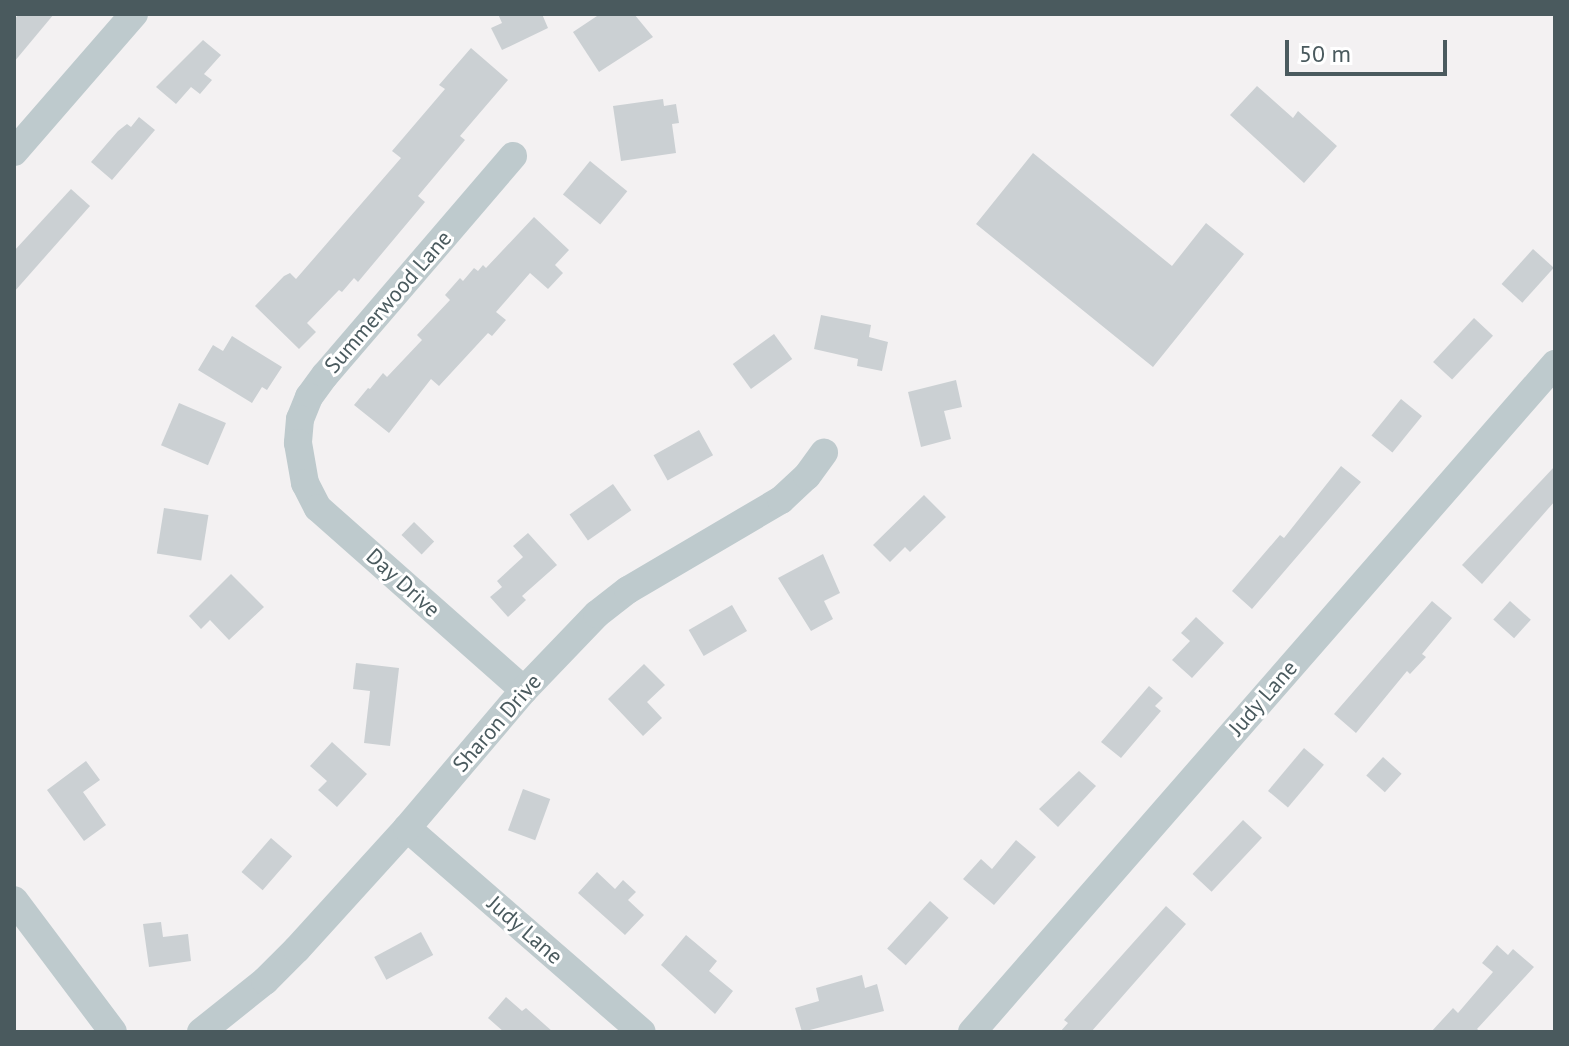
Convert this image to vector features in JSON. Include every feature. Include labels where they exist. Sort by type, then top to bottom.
[{"type":"street","points":[[14,152],[134,14]]},
{"type":"street","name":"Summerwood Lane","points":[[300,463],[300,419],[309,397],[513,156]]},
{"type":"street","name":"Judy Lane","points":[[972,1032],[1555,364]]},
{"type":"street","name":"Sharon Drive","points":[[201,1032],[265,981],[407,828],[524,690],[597,614],[628,590],[781,500],[807,476],[824,453]]},
{"type":"street","name":"Day Drive","points":[[300,463],[305,483],[318,508],[524,690]]},
{"type":"street","name":"Judy Lane","points":[[407,828],[642,1032]]},
{"type":"street","points":[[14,900],[113,1032]]},
{"type":"building","points":[[19,14],[54,14],[14,62],[14,20]]},
{"type":"building","points":[[498,14],[542,14],[548,28],[502,50],[491,28],[502,23]]},
{"type":"building","points":[[600,14],[634,14],[653,37],[599,72],[573,32]]},
{"type":"building","points":[[203,40],[221,55],[204,74],[212,80],[200,94],[191,87],[176,104],[156,87]]},
{"type":"building","points":[[471,48],[508,80],[460,136],[465,140],[418,196],[425,202],[358,282],[354,278],[342,292],[339,290],[307,323],[316,332],[299,349],[255,306],[284,276],[290,273],[296,279],[401,158],[392,151],[445,89],[439,85]]},
{"type":"building","points":[[1257,86],[1293,118],[1298,111],[1337,146],[1304,183],[1230,115]]},
{"type":"building","points":[[663,99],[664,106],[676,104],[679,123],[672,124],[676,153],[621,161],[613,106]]},
{"type":"building","points":[[139,117],[155,130],[112,180],[91,162],[118,131],[127,124],[131,127]]},
{"type":"building","points":[[1033,153],[1172,266],[1206,223],[1244,254],[1153,367],[976,224]]},
{"type":"building","points":[[590,161],[627,191],[600,225],[563,194]]},
{"type":"building","points":[[71,189],[90,206],[14,292],[14,251]]},
{"type":"building","points":[[534,217],[569,250],[555,265],[563,273],[548,289],[530,273],[496,312],[506,320],[492,336],[488,333],[439,386],[431,379],[389,433],[354,405],[383,373],[387,377],[422,340],[417,335],[450,300],[445,295],[460,278],[463,281],[474,268],[478,271],[483,265],[486,268]]},
{"type":"building","points":[[1533,249],[1554,268],[1522,303],[1502,284]]},
{"type":"building","points":[[821,315],[871,325],[869,337],[888,342],[882,371],[857,366],[858,359],[814,349]]},
{"type":"building","points":[[1474,318],[1493,336],[1452,380],[1433,362]]},
{"type":"building","points":[[774,334],[792,359],[751,389],[733,364]]},
{"type":"building","points":[[232,336],[282,367],[267,390],[262,387],[252,403],[198,370],[213,345],[223,351]]},
{"type":"building","points":[[956,380],[962,407],[944,411],[951,439],[921,447],[908,392]]},
{"type":"building","points":[[1401,399],[1422,416],[1392,453],[1371,436]]},
{"type":"building","points":[[179,403],[226,423],[208,465],[161,445]]},
{"type":"building","points":[[699,430],[713,455],[668,481],[654,455]]},
{"type":"building","points":[[1341,466],[1361,482],[1252,609],[1232,591],[1280,535],[1284,538]]},
{"type":"building","points":[[1555,466],[1555,501],[1482,584],[1462,565]]},
{"type":"building","points":[[613,484],[631,510],[588,541],[570,514]]},
{"type":"building","points":[[924,495],[946,517],[910,552],[905,547],[890,562],[873,545]]},
{"type":"building","points":[[164,508],[208,515],[201,560],[157,553]]},
{"type":"building","points":[[414,522],[434,541],[422,554],[401,535]]},
{"type":"building","points":[[528,533],[557,565],[522,596],[526,600],[508,617],[490,597],[502,587],[497,581],[523,557],[513,546]]},
{"type":"building","points":[[823,554],[840,593],[824,601],[833,619],[811,631],[778,578]]},
{"type":"building","points":[[231,574],[264,607],[229,640],[210,620],[201,629],[189,616]]},
{"type":"building","points":[[1432,601],[1452,618],[1422,654],[1426,657],[1410,674],[1407,671],[1356,733],[1334,714]]},
{"type":"building","points":[[1510,601],[1531,620],[1514,638],[1493,620]]},
{"type":"building","points":[[732,605],[747,631],[704,656],[689,630]]},
{"type":"building","points":[[1196,617],[1224,643],[1192,678],[1172,660],[1190,641],[1181,633]]},
{"type":"building","points":[[356,663],[399,668],[390,746],[364,743],[370,691],[353,689]]},
{"type":"building","points":[[644,664],[665,685],[647,702],[662,718],[643,736],[608,699]]},
{"type":"building","points":[[1149,686],[1163,698],[1155,706],[1161,711],[1121,758],[1101,742]]},
{"type":"building","points":[[332,742],[367,774],[337,807],[318,790],[327,781],[310,766]]},
{"type":"building","points":[[1304,748],[1324,765],[1288,808],[1268,791]]},
{"type":"building","points":[[1383,757],[1402,774],[1385,792],[1366,776]]},
{"type":"building","points":[[86,761],[100,780],[83,792],[106,825],[84,841],[47,790]]},
{"type":"building","points":[[1079,771],[1096,786],[1058,827],[1039,809]]},
{"type":"building","points":[[523,789],[550,799],[535,840],[508,830]]},
{"type":"building","points":[[1243,820],[1262,838],[1212,892],[1193,874]]},
{"type":"building","points":[[271,838],[292,856],[263,890],[241,872]]},
{"type":"building","points":[[1016,840],[1036,857],[994,905],[963,879],[981,859],[992,869]]},
{"type":"building","points":[[597,872],[615,889],[623,880],[636,892],[628,900],[644,915],[625,935],[578,893]]},
{"type":"building","points":[[930,901],[949,918],[906,965],[887,949]]},
{"type":"building","points":[[1166,906],[1186,924],[1091,1032],[1060,1032],[1068,1023],[1064,1020]]},
{"type":"building","points":[[161,922],[163,937],[188,934],[191,961],[149,967],[143,924]]},
{"type":"building","points":[[421,932],[433,955],[386,980],[374,957]]},
{"type":"building","points":[[686,935],[717,961],[709,971],[733,991],[715,1014],[661,965]]},
{"type":"building","points":[[1497,945],[1508,955],[1513,949],[1534,967],[1477,1029],[1481,1032],[1431,1032],[1453,1008],[1458,1013],[1493,972],[1482,963]]},
{"type":"building","points":[[862,975],[865,988],[877,984],[884,1011],[802,1032],[795,1008],[819,1001],[816,988]]},
{"type":"building","points":[[506,997],[522,1011],[526,1008],[553,1032],[504,1032],[488,1018]]}]
